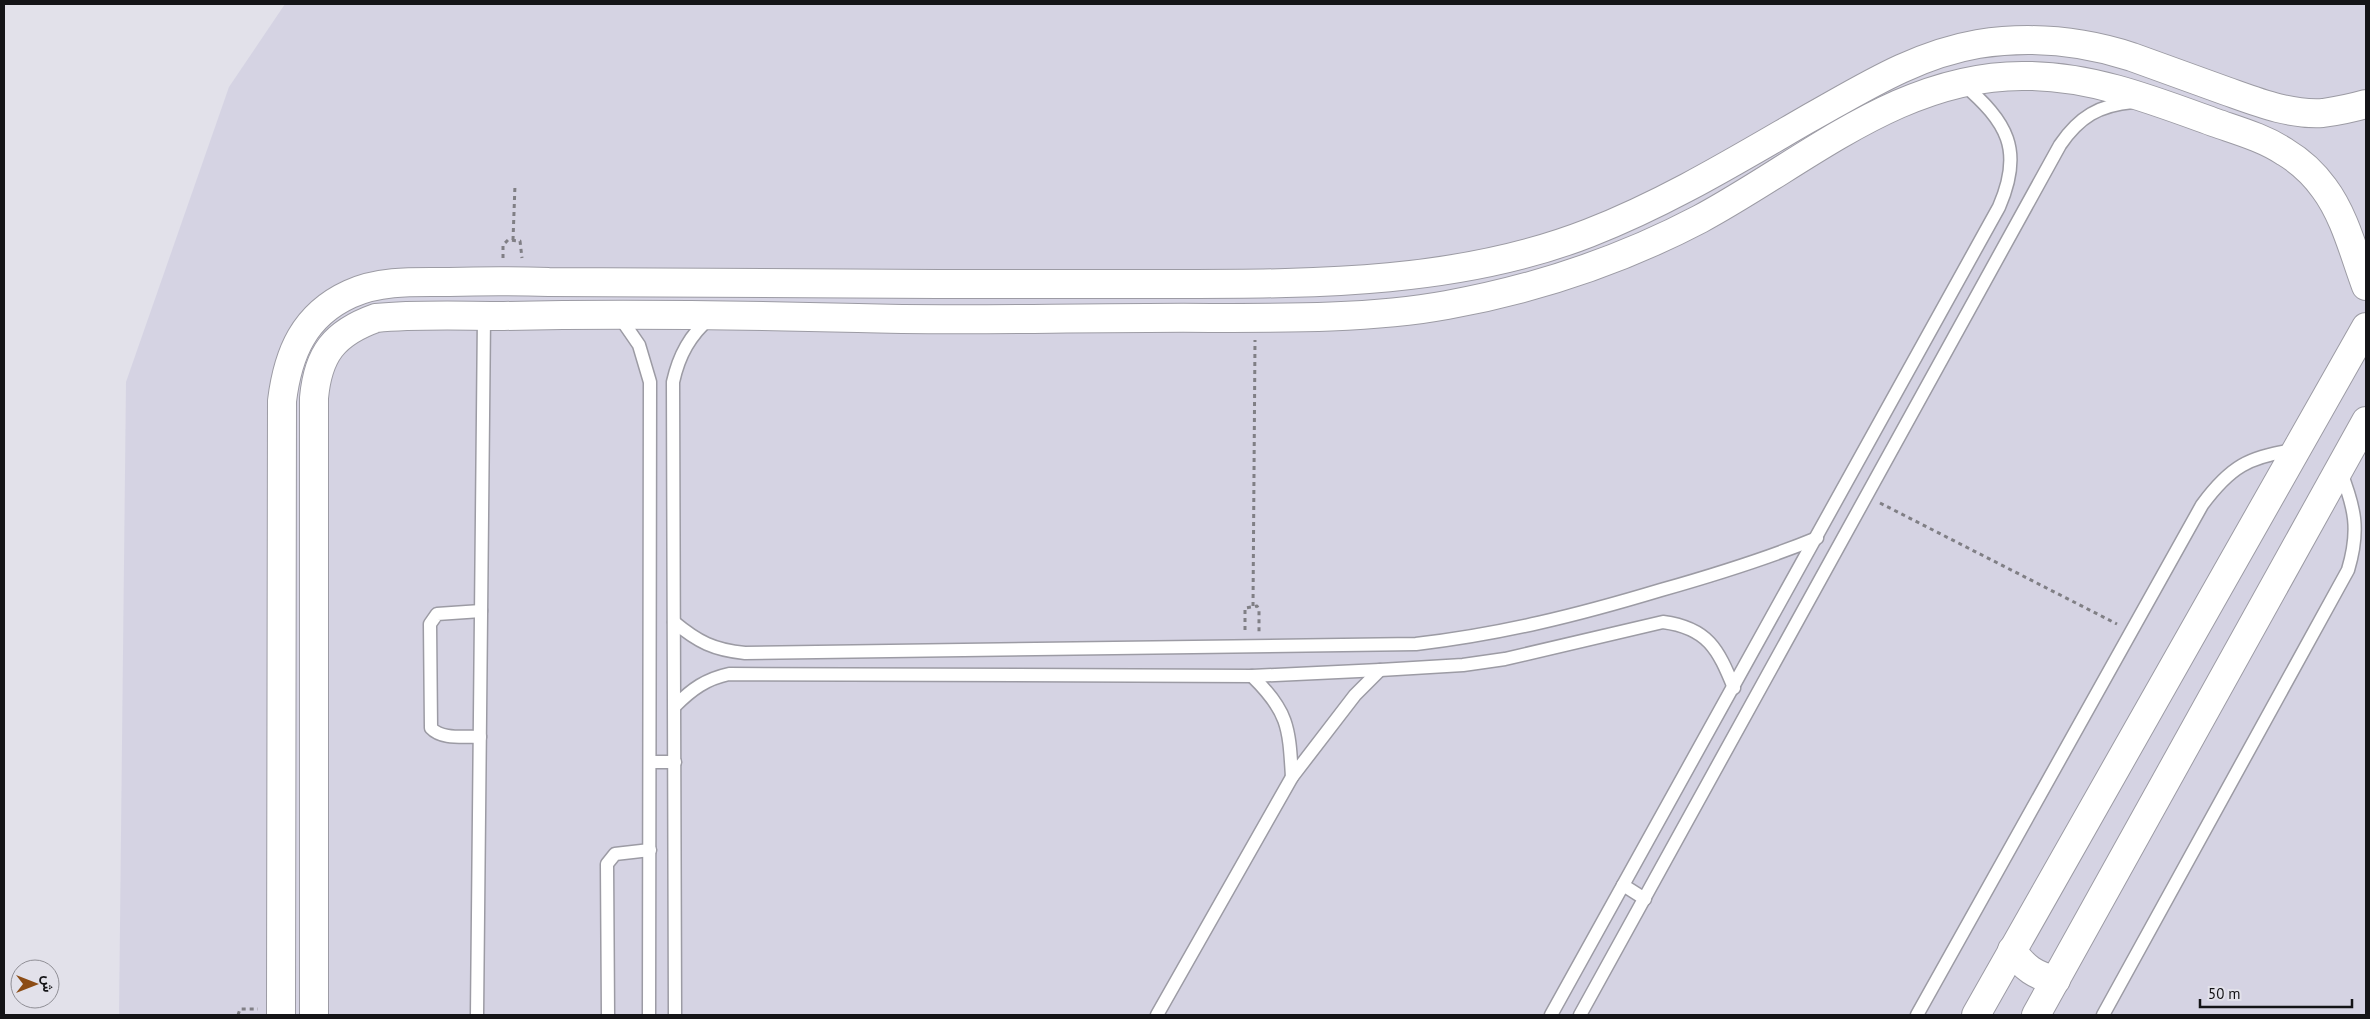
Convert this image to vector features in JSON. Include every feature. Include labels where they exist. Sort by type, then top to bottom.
[{"type":"street","points":[[281,1015],[282,400],[285,373],[295,347],[310,324],[330,305],[354,292],[381,285],[485,281],[867,284],[1267,284],[1422,274],[1477,265],[1532,252],[1584,235],[1688,188],[1897,69],[1924,58],[1981,44],[2040,40],[2070,43],[2127,55],[2275,109],[2319,113],[2366,104]]},
{"type":"street","points":[[314,1015],[314,398],[316,376],[324,356],[338,338],[355,326],[376,318],[618,314],[714,314],[868,319],[1255,317],[1371,314],[1442,306],[1499,294],[1604,262],[1701,218],[1847,130],[1910,98],[1961,82],[2000,77],[2054,77],[2085,81],[2152,100],[2258,138],[2283,150],[2306,167],[2325,189],[2339,214],[2366,286]]},
{"type":"street","points":[[1834,105],[1847,130]]},
{"type":"street","points":[[484,316],[485,281]]},
{"type":"street","points":[[867,284],[868,319]]},
{"type":"street","points":[[1976,1015],[2366,327]]},
{"type":"street","points":[[2036,1015],[2366,421]]},
{"type":"street","points":[[2012,950],[2020,962],[2030,971],[2042,977],[2056,980]]},
{"type":"street","points":[[281,979],[314,978]]},
{"type":"lane","points":[[1551,1015],[1817,538],[1994,216],[2010,183],[2011,155],[2003,128],[1988,106],[1961,82]]},
{"type":"lane","points":[[1580,1015],[2046,169],[2073,126],[2094,112],[2117,103],[2152,100]]},
{"type":"lane","points":[[618,314],[639,346],[650,382],[651,762],[649,1015]]},
{"type":"lane","points":[[675,1015],[673,382],[678,362],[687,344],[699,327],[714,314]]},
{"type":"lane","points":[[477,1015],[484,316]]},
{"type":"lane","points":[[1916,1015],[2131,631],[2202,506],[2218,482],[2241,465],[2250,461],[2268,454],[2296,450]]},
{"type":"lane","points":[[2103,1015],[2348,570],[2355,548],[2356,524],[2352,501],[2340,468]]},
{"type":"lane","points":[[674,622],[695,639],[711,646],[745,653],[1416,644],[1542,624],[1754,562],[1817,538]]},
{"type":"lane","points":[[480,736],[436,734],[431,728],[430,624],[438,614],[481,611]]},
{"type":"lane","points":[[675,706],[700,683],[714,677],[729,674],[1252,676],[1380,670],[1463,665],[1505,659],[1663,622],[1682,624],[1691,628],[1699,632],[1713,645],[1734,688]]},
{"type":"lane","points":[[1157,1015],[1292,778],[1338,716],[1380,670]]},
{"type":"lane","points":[[1252,676],[1280,707],[1288,727],[1292,778]]},
{"type":"lane","points":[[651,762],[675,762]]},
{"type":"lane","points":[[608,1015],[607,864],[615,854],[650,850]]},
{"type":"lane","points":[[1623,886],[1645,899]]},
{"type":"path","points":[[513,240],[515,185]]},
{"type":"path","points":[[1253,606],[1255,317]]},
{"type":"path","points":[[1867,496],[2131,631]]},
{"type":"path","points":[[1244,646],[1245,609],[1248,606],[1253,606],[1259,609],[1258,646]]},
{"type":"shaded area","points":[[285,4],[2366,4],[2366,1015],[119,1015],[126,382],[229,87]]}]
